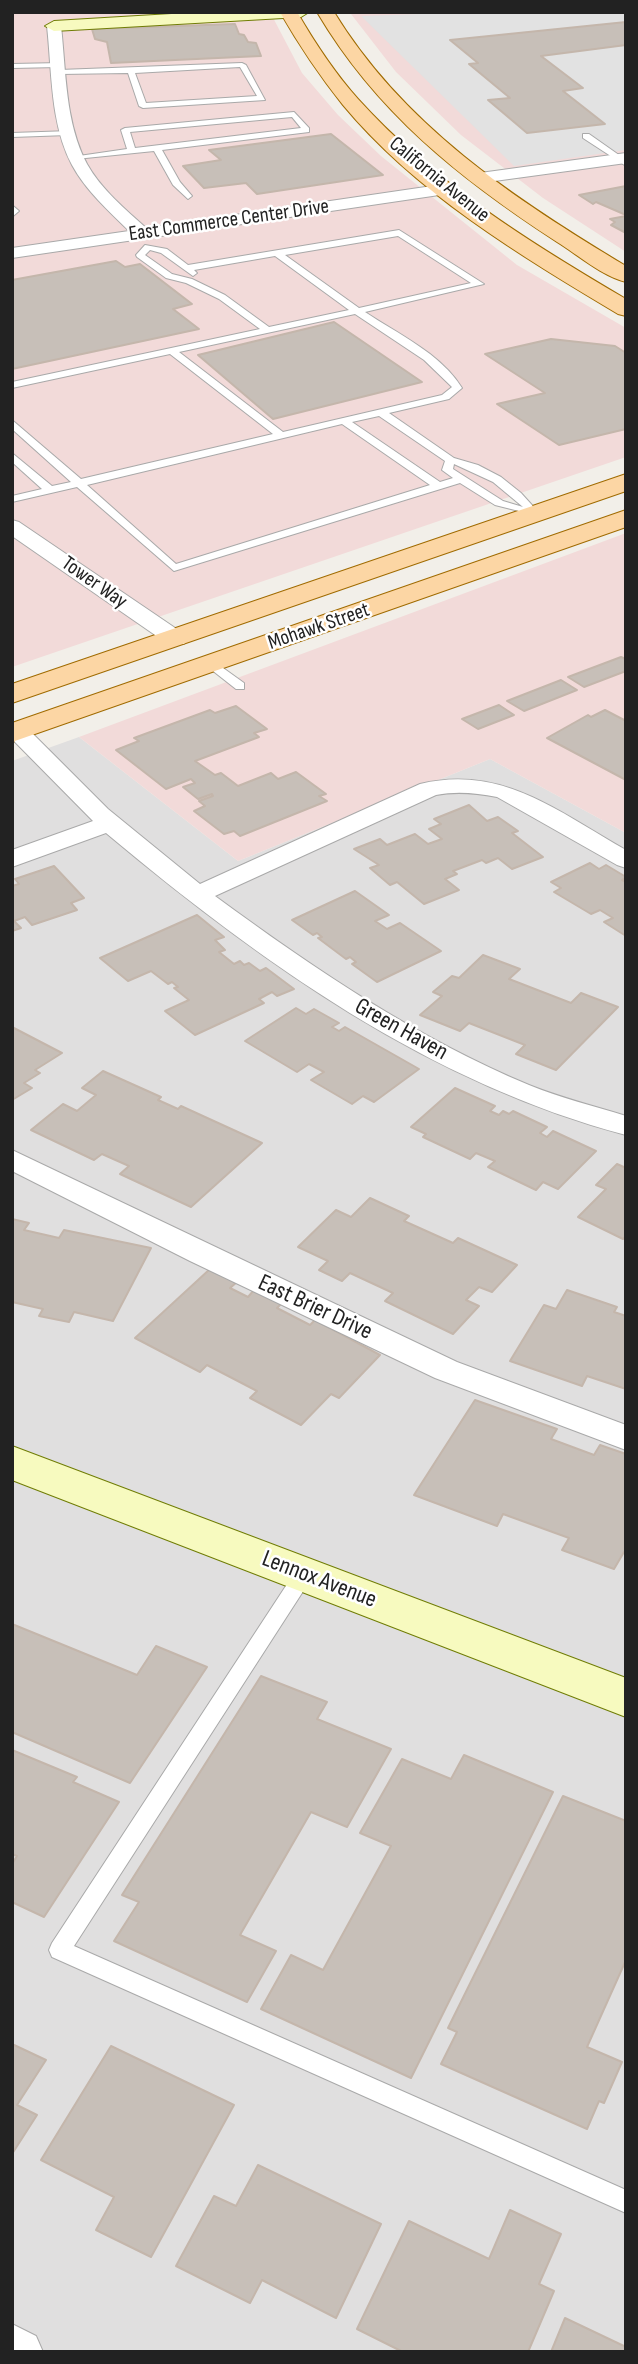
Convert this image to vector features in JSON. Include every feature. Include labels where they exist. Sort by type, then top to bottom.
[{"type":"main road","name":"California Avenue","points":[[325,12],[351,52],[386,94],[432,140],[497,191],[573,243],[626,275]]},
{"type":"main road","name":"California Avenue","points":[[288,13],[305,43],[342,91],[374,126],[446,189],[530,248],[626,309]]},
{"type":"main road","name":"Mohawk Street","points":[[12,694],[626,482]]},
{"type":"main road","name":"Mohawk Street","points":[[15,732],[626,518]]},
{"type":"main road","points":[[212,664],[212,651],[219,644],[312,592]]},
{"type":"main road","points":[[106,701],[174,653],[176,639]]},
{"type":"street","points":[[145,241],[94,185],[76,157],[68,133],[54,26],[301,12]]},
{"type":"street","points":[[480,178],[624,164]]},
{"type":"street","points":[[497,191],[624,164]]},
{"type":"street","name":"East Commerce Center Drive","points":[[12,253],[145,241],[446,189]]},
{"type":"street","name":"Tower Way","points":[[14,529],[176,639]]},
{"type":"street","name":"Green Haven","points":[[15,732],[110,823],[198,894],[319,983],[437,1051],[508,1086],[626,1126]]},
{"type":"street","points":[[198,894],[429,789],[452,785],[478,786],[505,792],[626,860]]},
{"type":"street","points":[[12,859],[110,823]]},
{"type":"street","name":"East Brier Drive","points":[[12,1159],[201,1254],[446,1370],[626,1438]]},
{"type":"street","name":"Lennox Avenue","points":[[12,1462],[626,1698]]},
{"type":"street","points":[[12,2347],[20,2352]]},
{"type":"lane","points":[[12,66],[131,71],[242,65],[262,98],[143,106],[131,71]]},
{"type":"lane","points":[[76,157],[132,151],[306,130],[293,114],[125,130],[132,151]]},
{"type":"lane","points":[[12,135],[68,133]]},
{"type":"lane","points":[[586,136],[624,164]]},
{"type":"lane","points":[[157,148],[176,183],[188,196]]},
{"type":"lane","points":[[12,207],[15,211],[12,214]]},
{"type":"lane","points":[[12,385],[479,284],[399,233],[187,268]]},
{"type":"lane","points":[[189,281],[196,276],[164,251],[145,241],[140,255],[146,260],[176,280],[189,281],[222,298],[267,330]]},
{"type":"lane","points":[[12,499],[445,397],[457,388],[453,379],[439,366],[277,253]]},
{"type":"lane","points":[[173,351],[280,435]]},
{"type":"lane","points":[[379,411],[450,460],[468,464],[520,495],[535,514]]},
{"type":"lane","points":[[342,420],[438,486]]},
{"type":"lane","points":[[12,423],[174,568],[461,479]]},
{"type":"lane","points":[[12,456],[49,489]]},
{"type":"lane","points":[[450,460],[447,470],[461,479],[499,503],[535,514]]},
{"type":"lane","points":[[212,664],[240,686]]},
{"type":"lane","points":[[304,1574],[60,1950],[626,2202]]},
{"type":"shaded area","points":[[12,12],[270,12],[302,73],[338,115],[381,156],[517,265],[626,328],[626,457],[12,667]]},
{"type":"shaded area","points":[[477,12],[626,12],[626,150],[514,166],[361,16]]},
{"type":"shaded area","points":[[626,12],[626,252],[543,198],[461,135],[396,72],[351,14]]},
{"type":"shaded area","points":[[626,533],[626,833],[490,759],[238,861],[79,737]]},
{"type":"shaded area","points":[[79,737],[238,861],[490,759],[626,833],[626,2352],[12,2352],[12,761]]},
{"type":"building","points":[[626,22],[626,45],[541,56],[583,88],[563,91],[605,124],[527,133],[488,100],[510,98],[469,64],[478,63],[450,40]]},
{"type":"building","points":[[235,24],[239,34],[244,35],[248,42],[256,43],[261,56],[111,63],[107,42],[95,39],[92,29]]},
{"type":"building","points":[[331,134],[383,175],[257,194],[246,183],[204,188],[183,166],[221,160],[209,150]]},
{"type":"building","points":[[626,186],[626,215],[596,202],[593,204],[579,195]]},
{"type":"building","points":[[626,216],[626,233],[611,225],[615,222],[610,219]]},
{"type":"building","points":[[116,261],[125,267],[140,264],[192,304],[173,309],[199,329],[12,369],[12,280]]},
{"type":"building","points":[[334,322],[422,382],[273,419],[198,355]]},
{"type":"building","points":[[551,339],[615,346],[626,353],[626,429],[559,445],[497,404],[545,393],[485,354]]},
{"type":"building","points":[[621,657],[626,659],[626,671],[584,687],[568,677]]},
{"type":"building","points":[[561,680],[577,690],[524,711],[507,701]]},
{"type":"building","points":[[499,705],[514,715],[478,729],[462,719]]},
{"type":"building","points":[[236,706],[267,729],[254,733],[259,737],[195,761],[215,775],[221,773],[238,786],[271,773],[278,779],[296,772],[326,794],[319,796],[327,801],[240,836],[234,831],[224,834],[194,811],[205,806],[199,801],[213,796],[212,794],[198,799],[183,787],[195,783],[191,779],[166,789],[116,750],[139,741],[134,738],[210,710],[215,713]]},
{"type":"building","points":[[605,710],[626,721],[626,780],[547,738],[588,715],[591,717]]},
{"type":"building","points":[[469,805],[487,821],[498,817],[518,831],[512,833],[543,857],[512,869],[498,858],[486,863],[482,860],[453,871],[457,874],[445,879],[459,890],[424,904],[397,882],[390,885],[370,868],[379,865],[354,849],[380,839],[387,845],[415,834],[428,844],[442,839],[429,829],[441,824],[434,819]]},
{"type":"building","points":[[590,863],[599,869],[606,865],[626,877],[622,880],[626,882],[626,936],[604,922],[613,918],[600,910],[591,914],[554,892],[561,888],[551,882]]},
{"type":"building","points":[[54,866],[84,898],[71,903],[77,910],[32,925],[25,917],[14,921],[21,928],[12,931],[12,886],[19,884],[15,879]]},
{"type":"building","points":[[355,891],[389,915],[375,921],[387,929],[400,923],[441,951],[377,982],[352,964],[356,962],[350,957],[346,959],[318,938],[322,937],[317,933],[313,935],[292,920]]},
{"type":"building","points":[[197,915],[224,937],[215,940],[225,950],[219,952],[234,964],[240,961],[244,965],[249,963],[260,971],[266,968],[294,989],[277,996],[272,992],[259,999],[264,1003],[195,1035],[165,1011],[189,1000],[174,988],[178,987],[172,982],[168,984],[151,971],[128,981],[100,958]]},
{"type":"building","points":[[483,955],[520,969],[509,979],[571,1003],[581,993],[618,1007],[556,1070],[516,1054],[525,1045],[469,1023],[460,1031],[420,1015],[442,996],[433,992],[452,976],[459,978]]},
{"type":"building","points":[[296,1008],[306,1014],[314,1009],[339,1023],[332,1027],[339,1031],[345,1027],[419,1069],[374,1102],[363,1096],[352,1104],[311,1080],[324,1072],[309,1064],[297,1072],[245,1041]]},
{"type":"building","points":[[12,1027],[62,1053],[35,1070],[40,1073],[24,1083],[32,1088],[12,1100]]},
{"type":"building","points":[[103,1071],[161,1097],[158,1100],[178,1109],[181,1106],[262,1143],[191,1207],[120,1174],[129,1166],[102,1154],[94,1160],[31,1130],[63,1104],[77,1111],[96,1095],[82,1088]]},
{"type":"building","points":[[455,1088],[495,1106],[490,1111],[499,1115],[503,1111],[509,1114],[513,1111],[547,1127],[540,1133],[547,1137],[553,1131],[596,1151],[558,1189],[543,1182],[536,1190],[488,1167],[495,1161],[476,1153],[470,1159],[423,1137],[426,1134],[411,1127]]},
{"type":"building","points":[[617,1164],[626,1168],[626,1236],[623,1239],[578,1217],[606,1189],[596,1185]]},
{"type":"building","points":[[370,1198],[409,1216],[404,1221],[453,1243],[458,1238],[517,1265],[492,1292],[479,1287],[466,1300],[479,1306],[453,1334],[385,1301],[393,1293],[350,1273],[342,1281],[319,1270],[328,1261],[298,1247],[336,1210],[351,1217]]},
{"type":"building","points":[[12,1219],[29,1223],[24,1230],[59,1238],[64,1230],[151,1248],[113,1321],[74,1312],[69,1322],[39,1316],[43,1309],[12,1302]]},
{"type":"building","points":[[210,1269],[237,1282],[230,1288],[248,1297],[254,1290],[281,1304],[277,1308],[310,1325],[315,1320],[380,1355],[339,1398],[331,1394],[301,1425],[250,1398],[257,1391],[207,1365],[200,1372],[135,1338]]},
{"type":"building","points":[[567,1290],[617,1307],[614,1312],[626,1316],[626,1389],[587,1376],[582,1386],[510,1361],[544,1305],[556,1309]]},
{"type":"building","points":[[475,1400],[557,1429],[551,1439],[594,1455],[600,1445],[626,1454],[626,1553],[624,1552],[614,1569],[562,1550],[569,1538],[503,1514],[497,1526],[414,1495]]},
{"type":"building","points":[[12,1624],[137,1675],[156,1646],[207,1667],[130,1783],[12,1732]]},
{"type":"building","points":[[261,1676],[327,1702],[317,1719],[391,1749],[347,1827],[311,1812],[240,1935],[276,1951],[247,2002],[114,1941],[139,1902],[122,1895]]},
{"type":"building","points":[[12,1750],[77,1777],[73,1782],[119,1802],[44,1917],[12,1902],[12,1864],[17,1856],[12,1854]]},
{"type":"building","points":[[464,1755],[553,1792],[411,2078],[261,2009],[291,1955],[323,1970],[391,1846],[360,1833],[402,1759],[451,1779]]},
{"type":"building","points":[[563,1796],[626,1821],[626,1960],[587,2047],[622,2062],[604,2103],[599,2101],[587,2129],[441,2064],[457,2032],[448,2028]]},
{"type":"building","points":[[12,2044],[46,2060],[17,2105],[37,2115],[12,2154]]},
{"type":"building","points":[[111,2046],[234,2105],[151,2257],[96,2230],[114,2197],[41,2160]]},
{"type":"building","points":[[258,2165],[381,2224],[336,2318],[262,2280],[250,2303],[176,2266],[214,2196],[236,2206]]},
{"type":"building","points":[[510,2210],[561,2234],[539,2284],[554,2291],[528,2352],[403,2352],[357,2329],[409,2221],[489,2259]]},
{"type":"building","points":[[565,2318],[626,2347],[626,2352],[551,2352]]}]
